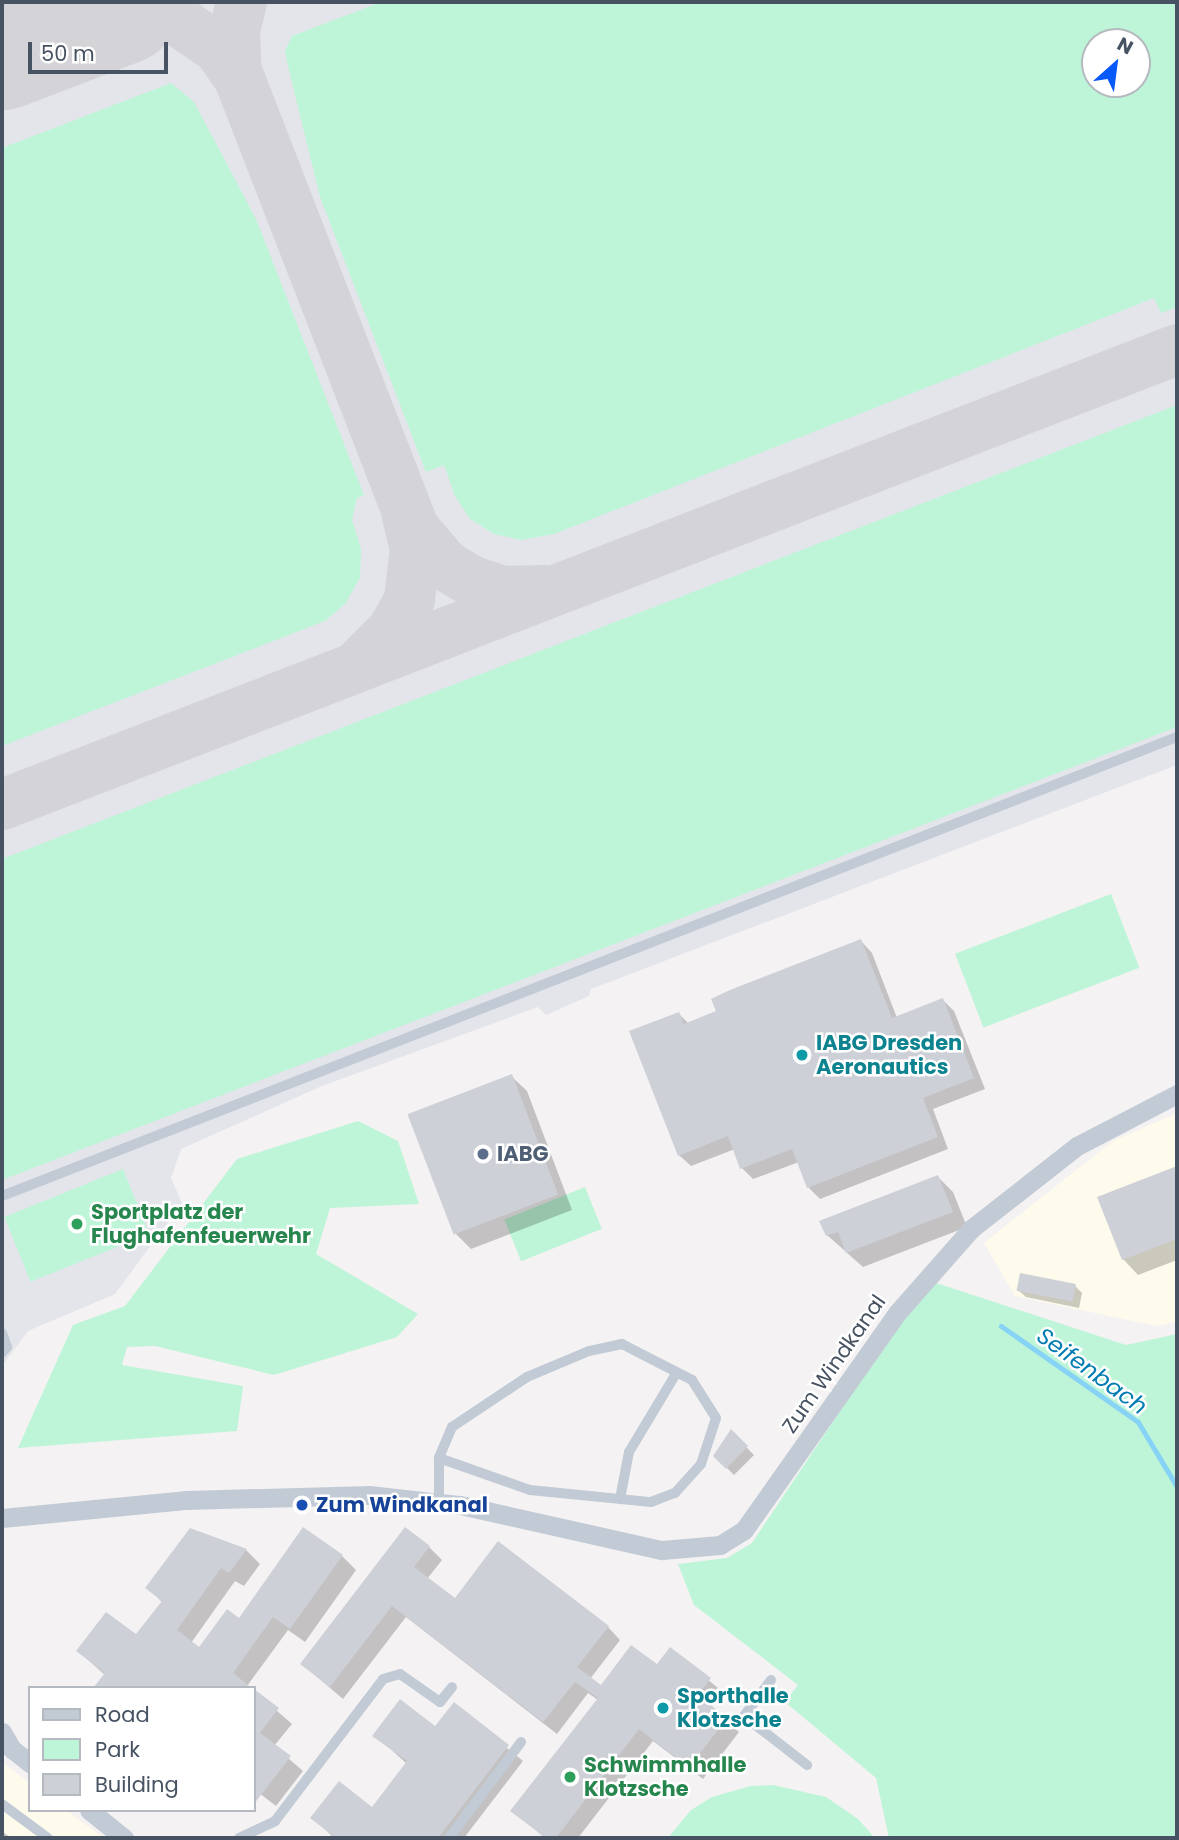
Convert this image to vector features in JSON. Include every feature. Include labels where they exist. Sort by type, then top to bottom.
[{"type":"street","name":"Zum Windkanal","points":[[2,1518],[187,1500],[369,1495],[439,1501],[662,1550],[720,1545],[744,1530],[897,1313],[971,1229],[1077,1146],[1177,1094]]},
{"type":"street","points":[[2,1732],[12,1749],[28,1761]]},
{"type":"street","points":[[92,1812],[124,1838]]},
{"type":"lane","points":[[2,1196],[1177,737]]},
{"type":"lane","points":[[2,1333],[7,1347],[2,1353]]},
{"type":"lane","points":[[439,1458],[530,1490],[651,1502],[675,1493],[701,1464],[716,1418],[692,1380],[677,1372],[622,1344],[589,1351],[527,1377],[452,1427],[439,1458],[439,1501]]},
{"type":"lane","points":[[620,1499],[629,1452],[677,1372]]},
{"type":"lane","points":[[239,1838],[275,1821],[383,1679],[400,1674],[440,1702],[452,1688]]},
{"type":"lane","points":[[771,1680],[744,1716],[807,1765]]},
{"type":"lane","points":[[449,1838],[521,1741]]},
{"type":"lane","points":[[2,1804],[48,1838]]},
{"type":"shaded area","points":[[2,2],[1177,2],[1177,765],[591,989],[589,996],[546,1015],[538,1007],[322,1086],[181,1149],[171,1178],[182,1203],[115,1294],[28,1331],[2,1366]]},
{"type":"shaded area","points":[[1177,1113],[1177,1322],[1157,1326],[1015,1296],[984,1243],[1113,1141]]},
{"type":"shaded area","points":[[2,1762],[28,1782],[28,1812],[69,1812],[104,1838],[2,1838]]},
{"type":"green space","points":[[381,2],[1177,2],[1177,307],[1161,313],[1154,298],[554,534],[521,540],[494,534],[470,519],[455,496],[444,465],[426,472],[320,197],[285,51],[292,36]]},
{"type":"green space","points":[[171,83],[194,102],[256,219],[364,495],[357,498],[352,520],[361,549],[360,578],[345,604],[325,621],[2,746],[2,148]]},
{"type":"green space","points":[[1177,405],[1177,727],[2,1180],[2,859]]},
{"type":"green space","points":[[1111,894],[1139,968],[983,1028],[955,954]]},
{"type":"green space","points":[[358,1121],[398,1141],[419,1204],[330,1208],[316,1254],[418,1314],[397,1337],[274,1375],[155,1346],[127,1347],[122,1365],[243,1386],[237,1431],[18,1448],[73,1325],[125,1306],[237,1159]]},
{"type":"green space","name":"Sportplatz der Flughafenfeuerwehr","points":[[123,1169],[149,1234],[31,1282],[4,1217]]},
{"type":"green space","points":[[585,1187],[602,1229],[521,1261],[504,1220]]},
{"type":"green space","points":[[933,1282],[1126,1345],[1177,1334],[1177,1838],[889,1838],[876,1778],[785,1702],[798,1685],[694,1605],[678,1564],[727,1558],[752,1543],[903,1317]]},
{"type":"green space","points":[[773,1785],[826,1797],[858,1819],[875,1838],[668,1838],[691,1810],[712,1797],[751,1786]]},
{"type":"building","name":"IABG Dresden Aeronautics","points":[[861,939],[892,1018],[943,998],[974,1078],[923,1098],[938,1137],[807,1188],[792,1149],[740,1169],[728,1136],[678,1156],[629,1031],[679,1012],[684,1024],[716,1011],[711,999]]},
{"type":"building","name":"IABG","points":[[512,1074],[558,1194],[454,1235],[407,1114]]},
{"type":"building","points":[[1177,1166],[1177,1239],[1122,1260],[1097,1197]]},
{"type":"building","points":[[938,1175],[953,1212],[846,1253],[838,1232],[826,1236],[819,1221]]},
{"type":"building","points":[[1020,1273],[1076,1284],[1073,1302],[1017,1291]]},
{"type":"building","points":[[731,1429],[748,1446],[726,1469],[713,1456]]},
{"type":"building","points":[[303,1527],[343,1555],[290,1629],[273,1617],[233,1673],[249,1686],[95,1686],[105,1673],[76,1651],[106,1612],[136,1634],[162,1601],[145,1588],[190,1528],[247,1549],[229,1573],[221,1568],[177,1630],[199,1647],[227,1609],[239,1618]]},
{"type":"building","points":[[405,1527],[430,1546],[414,1567],[455,1598],[498,1541],[609,1626],[577,1667],[601,1685],[631,1645],[657,1664],[670,1647],[711,1678],[698,1695],[727,1718],[689,1768],[639,1729],[556,1838],[546,1838],[510,1811],[598,1698],[575,1682],[543,1722],[392,1606],[330,1687],[300,1664]]},
{"type":"building","points":[[256,1691],[279,1708],[260,1733],[291,1756],[256,1801]]},
{"type":"building","points":[[400,1699],[435,1726],[454,1702],[509,1745],[438,1838],[336,1838],[310,1818],[339,1781],[372,1807],[407,1761],[372,1736]]},
{"type":"waterway","name":"Seifenbach","points":[[1001,1326],[1138,1422],[1177,1487]]},
{"type":"taxiway","points":[[241,2],[234,30],[235,68],[414,529],[445,565],[472,581],[502,591],[544,590]]},
{"type":"taxiway","points":[[86,14],[131,8],[177,20],[218,48],[238,77]]},
{"type":"taxiway","points":[[2,804],[1177,349]]},
{"type":"taxiway","points":[[358,664],[393,629],[409,599],[415,548],[407,515]]},
{"type":"runway","points":[[2,47],[119,2]]},
{"type":"place","name":"IABG Dresden Aeronautics","points":[[802,1055]]},
{"type":"place","name":"IABG","points":[[483,1154]]},
{"type":"place","name":"Sportplatz der Flughafenfeuerwehr","points":[[77,1224]]},
{"type":"place","name":"Zum Windkanal","points":[[302,1505]]},
{"type":"place","name":"Sporthalle Klotzsche","points":[[663,1708]]},
{"type":"place","name":"Schwimmhalle Klotzsche","points":[[570,1777]]}]
